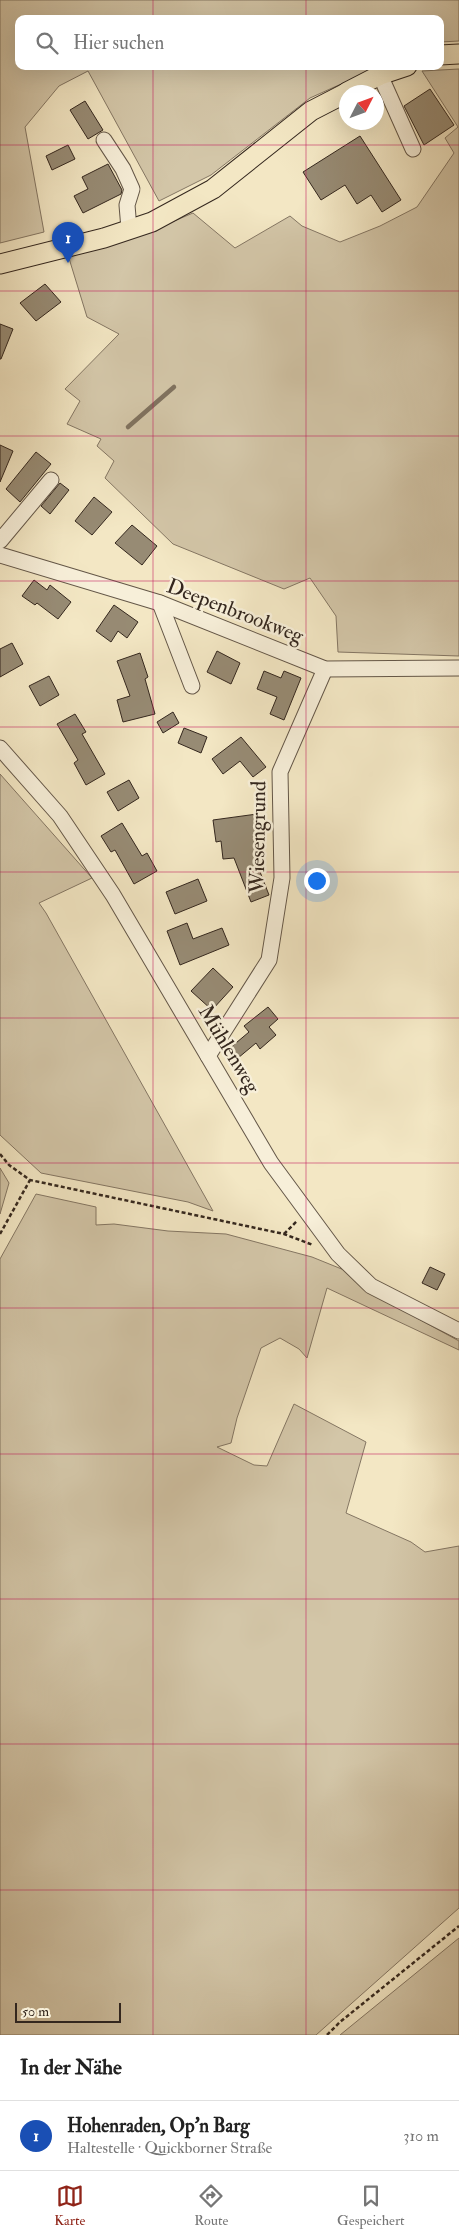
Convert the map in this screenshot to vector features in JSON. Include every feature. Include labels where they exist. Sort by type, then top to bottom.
[{"type":"main road","points":[[444,55],[459,54]]},
{"type":"main road","points":[[363,85],[396,70]]},
{"type":"main road","points":[[0,264],[104,238],[152,222],[213,189],[311,111],[339,97]]},
{"type":"street","points":[[380,76],[413,149]]},
{"type":"street","points":[[104,140],[123,169],[132,189],[127,205],[129,230]]},
{"type":"street","points":[[0,541],[51,480]]},
{"type":"street","name":"Deepenbrookweg","points":[[0,555],[160,603],[325,669],[459,668]]},
{"type":"street","points":[[160,603],[192,686]]},
{"type":"street","name":"Wiesengrund","points":[[208,1056],[268,960],[282,878],[280,772],[325,669]]},
{"type":"street","name":"Mühlenweg","points":[[0,748],[60,816],[113,895],[271,1162],[338,1254],[371,1286],[459,1331]]},
{"type":"path","points":[[0,1154],[9,1166],[30,1180],[284,1234],[338,1254]]},
{"type":"path","points":[[0,1234],[30,1180]]},
{"type":"path","points":[[327,2035],[340,2022],[459,1926]]},
{"type":"shaded area","points":[[0,0],[459,0],[459,41],[444,42],[444,15],[15,15],[15,70],[372,70],[310,98],[211,175],[159,201],[88,71],[59,86],[25,127],[44,232],[0,243]]},
{"type":"shaded area","points":[[459,69],[459,656],[338,652],[336,616],[310,578],[284,589],[173,544],[105,478],[114,461],[97,446],[101,439],[67,424],[80,401],[65,389],[119,334],[87,317],[68,255],[139,236],[193,213],[235,248],[290,216],[302,226],[340,242],[380,226],[417,207],[454,153],[445,138],[458,127],[422,71]]},
{"type":"shaded area","points":[[0,774],[92,878],[39,903],[213,1211],[188,1202],[41,1173],[0,1135]]},
{"type":"shaded area","points":[[0,1168],[9,1183],[0,1214]]},
{"type":"shaded area","points":[[36,1194],[96,1207],[96,1225],[114,1224],[168,1231],[226,1234],[312,1257],[349,1272],[393,1305],[459,1341],[459,1350],[327,1288],[307,1358],[299,1349],[280,1338],[261,1348],[237,1418],[231,1443],[217,1447],[254,1465],[267,1466],[294,1404],[366,1442],[346,1513],[411,1542],[425,1552],[459,1546],[459,1908],[316,2035],[0,2035],[0,1259]]},
{"type":"shaded area","points":[[459,1938],[459,2035],[340,2035]]},
{"type":"building","points":[[430,89],[454,125],[424,145],[404,106]]},
{"type":"building","points":[[85,101],[103,130],[88,139],[70,110]]},
{"type":"building","points":[[360,136],[401,200],[382,212],[371,195],[357,204],[345,185],[321,200],[303,172]]},
{"type":"building","points":[[68,145],[75,159],[52,170],[46,156]]},
{"type":"building","points":[[108,164],[122,190],[121,194],[83,213],[74,196],[88,189],[82,177]]},
{"type":"building","points":[[45,284],[61,302],[36,321],[20,303]]},
{"type":"building","points":[[0,324],[13,329],[1,359],[0,359]]},
{"type":"building","points":[[0,445],[13,451],[0,482]]},
{"type":"building","points":[[36,452],[51,464],[20,502],[6,489]]},
{"type":"building","points":[[60,483],[69,490],[50,514],[41,506]]},
{"type":"building","points":[[94,497],[112,512],[92,535],[75,521]]},
{"type":"building","points":[[132,525],[157,546],[142,565],[115,543]]},
{"type":"building","points":[[34,580],[47,590],[50,585],[71,602],[58,619],[37,603],[35,605],[22,596]]},
{"type":"building","points":[[114,605],[138,622],[127,638],[118,631],[111,642],[96,631]]},
{"type":"building","points":[[12,643],[23,664],[0,677],[0,649]]},
{"type":"building","points":[[217,651],[240,663],[231,684],[207,672]]},
{"type":"building","points":[[140,653],[148,677],[145,679],[155,714],[123,722],[117,700],[130,696],[117,661]]},
{"type":"building","points":[[264,671],[281,678],[284,671],[301,678],[284,720],[270,714],[277,697],[257,689]]},
{"type":"building","points":[[49,676],[59,695],[40,706],[29,686]]},
{"type":"building","points":[[173,712],[179,723],[163,733],[157,722]]},
{"type":"building","points":[[75,714],[86,732],[82,734],[105,774],[86,785],[74,763],[78,760],[57,724]]},
{"type":"building","points":[[184,728],[207,737],[201,753],[178,743]]},
{"type":"building","points":[[241,737],[266,767],[253,777],[240,761],[223,774],[212,759]]},
{"type":"building","points":[[129,780],[139,798],[118,811],[107,792]]},
{"type":"building","points":[[257,814],[260,837],[254,838],[257,864],[269,895],[251,902],[234,858],[223,859],[221,841],[216,842],[213,820]]},
{"type":"building","points":[[122,823],[142,856],[147,853],[157,871],[134,884],[115,850],[111,852],[101,836]]},
{"type":"building","points":[[198,879],[207,901],[175,914],[166,892]]},
{"type":"building","points":[[187,923],[193,939],[222,928],[229,945],[180,965],[167,931]]},
{"type":"building","points":[[213,968],[233,987],[212,1010],[191,991]]},
{"type":"building","points":[[268,1007],[278,1019],[269,1027],[276,1035],[260,1049],[256,1043],[238,1058],[230,1048],[249,1032],[244,1026]]},
{"type":"building","points":[[430,1267],[445,1274],[437,1290],[422,1283]]},
{"type":"waterway","points":[[128,427],[174,387]]},
{"type":"place","name":"Hohenraden, Op'n Barg","points":[[68,263]]}]
